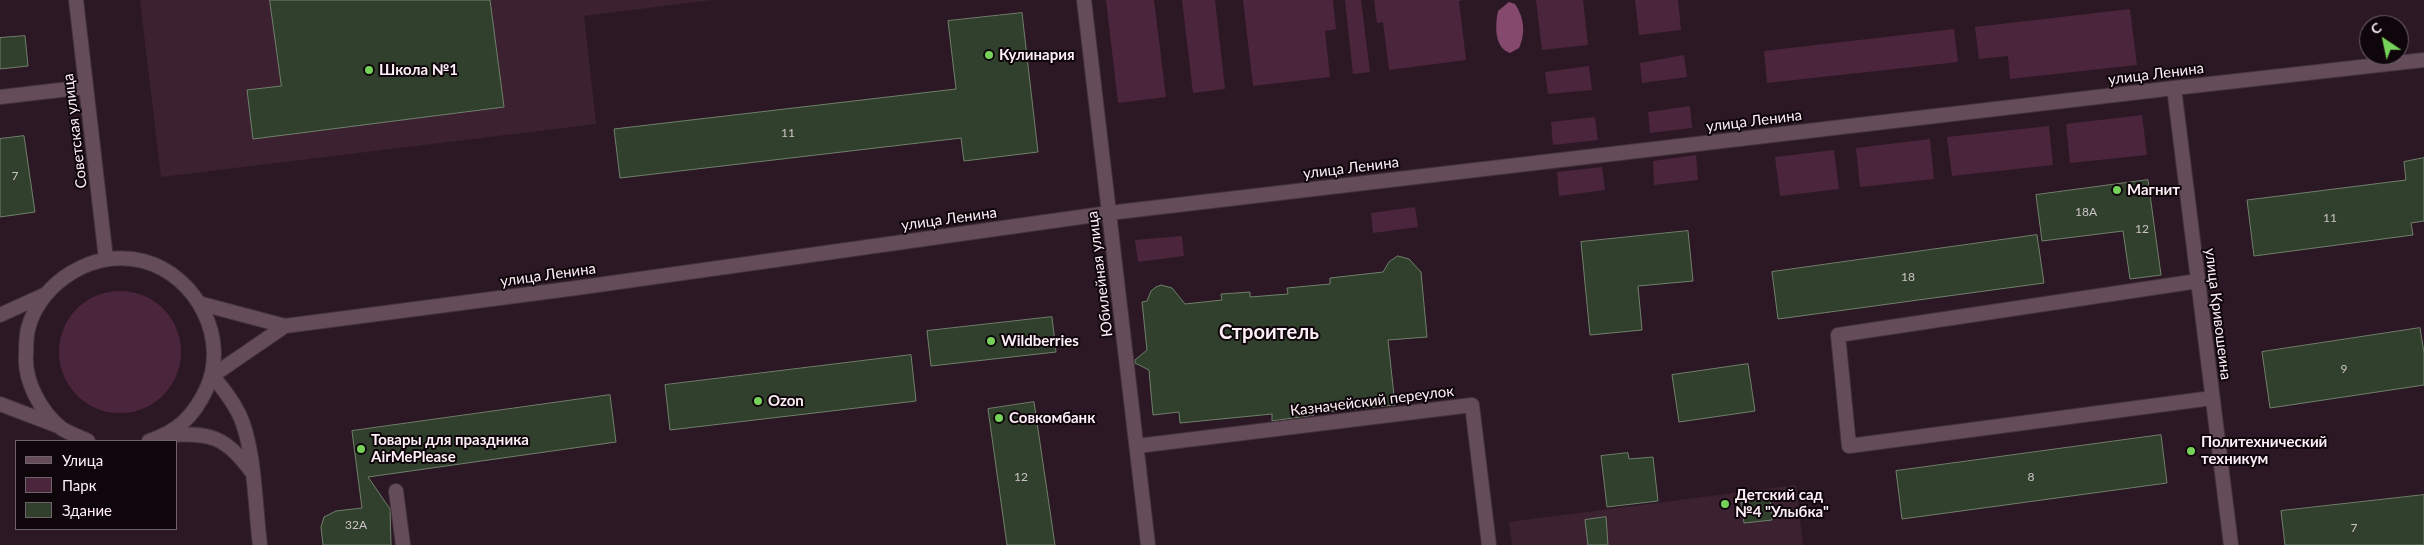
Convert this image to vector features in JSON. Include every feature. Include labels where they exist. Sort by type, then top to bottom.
[{"type":"street","name":"Советская улица","points":[[76,0],[106,259]]},
{"type":"street","name":"Юбилейная улица","points":[[1084,0],[1148,545]]},
{"type":"street","name":"улица Ленина","points":[[285,326],[576,288],[1109,213],[2424,60]]},
{"type":"street","points":[[0,97],[86,87]]},
{"type":"street","name":"улица Кривошеина","points":[[2174,88],[2231,545]]},
{"type":"street","points":[[0,315],[44,295],[72,271],[106,259],[143,261],[177,277],[202,304],[214,339],[212,376],[196,410],[168,435]]},
{"type":"street","points":[[2198,281],[1838,335],[1849,446],[2212,398]]},
{"type":"street","points":[[44,295],[28,328],[25,365],[37,400],[61,428]]},
{"type":"street","points":[[202,304],[285,326]]},
{"type":"street","points":[[212,376],[285,326]]},
{"type":"street","points":[[212,376],[227,394],[240,415],[247,439],[260,545]]},
{"type":"street","points":[[0,404],[86,440]]},
{"type":"street","name":"Казначейский переулок","points":[[1137,446],[1472,405],[1489,545]]},
{"type":"street","points":[[152,440],[168,435],[194,433],[219,440],[236,451],[252,472]]},
{"type":"street","points":[[396,491],[403,545]]},
{"type":"shaded area","name":"Школа №1","points":[[140,0],[712,0],[584,16],[596,124],[161,177]]},
{"type":"shaded area","points":[[1509,2],[1515,4],[1523,25],[1523,37],[1519,48],[1510,53],[1498,41],[1496,29],[1498,11]]},
{"type":"shaded area","name":"Детский сад №4 \"Улыбка\"","points":[[1796,485],[1803,545],[1512,545],[1509,522]]},
{"type":"green space","points":[[1106,0],[1154,0],[1166,97],[1118,103]]},
{"type":"green space","points":[[1182,0],[1215,0],[1225,89],[1193,93]]},
{"type":"green space","points":[[1243,0],[1333,0],[1336,29],[1325,31],[1330,77],[1253,86]]},
{"type":"green space","points":[[1345,0],[1361,0],[1370,72],[1353,74]]},
{"type":"green space","points":[[1374,0],[1464,0],[1459,1],[1466,60],[1389,70],[1383,22],[1377,23]]},
{"type":"green space","points":[[1536,0],[1583,0],[1588,45],[1542,50]]},
{"type":"green space","points":[[1635,0],[1678,0],[1681,30],[1639,35]]},
{"type":"green space","points":[[2130,9],[2137,65],[2010,79],[2008,56],[1979,59],[1975,27]]},
{"type":"green space","points":[[1954,29],[1958,62],[1767,83],[1764,51]]},
{"type":"green space","points":[[1684,55],[1687,77],[1642,83],[1640,63]]},
{"type":"green space","points":[[1589,66],[1592,90],[1548,94],[1545,72]]},
{"type":"green space","points":[[1690,106],[1692,128],[1650,133],[1648,112]]},
{"type":"green space","points":[[2142,115],[2147,155],[2070,163],[2066,124]]},
{"type":"green space","points":[[1595,117],[1598,140],[1553,145],[1551,122]]},
{"type":"green space","points":[[2049,126],[2053,165],[1952,176],[1947,137]]},
{"type":"green space","points":[[1930,139],[1934,179],[1860,187],[1856,148]]},
{"type":"green space","points":[[1834,150],[1839,189],[1780,196],[1775,157]]},
{"type":"green space","points":[[1696,155],[1698,180],[1654,185],[1653,161]]},
{"type":"green space","points":[[1602,167],[1605,190],[1559,196],[1557,172]]},
{"type":"green space","points":[[1415,207],[1418,227],[1373,233],[1371,213]]},
{"type":"green space","points":[[1182,236],[1184,256],[1138,262],[1135,240]]},
{"type":"green space","points":[[120,291],[132,292],[143,296],[154,301],[163,309],[171,318],[176,329],[180,340],[180,364],[176,375],[171,386],[163,395],[154,403],[143,408],[132,412],[120,413],[108,412],[97,408],[86,403],[77,395],[69,386],[64,375],[60,364],[59,352],[60,340],[64,329],[69,318],[77,309],[86,301],[97,296],[108,292]]},
{"type":"building","points":[[270,0],[490,0],[504,107],[253,139],[247,90],[281,86]]},
{"type":"building","points":[[1022,13],[1038,152],[964,161],[961,138],[620,178],[614,129],[956,89],[948,21]]},
{"type":"building","points":[[25,36],[28,66],[0,69],[0,38]]},
{"type":"building","points":[[24,136],[35,212],[0,217],[0,139]]},
{"type":"building","points":[[2424,158],[2424,221],[2411,223],[2413,235],[2254,256],[2247,200],[2406,180],[2404,162]]},
{"type":"building","points":[[2148,180],[2161,275],[2130,279],[2123,231],[2042,241],[2036,195]]},
{"type":"building","points":[[1688,231],[1693,281],[1638,286],[1642,330],[1590,335],[1581,242]]},
{"type":"building","points":[[2037,235],[2044,283],[1778,319],[1772,272]]},
{"type":"building","points":[[1398,256],[1409,259],[1421,272],[1427,337],[1388,340],[1395,405],[1314,413],[1314,415],[1272,421],[1272,414],[1180,423],[1179,412],[1153,415],[1149,370],[1135,363],[1135,360],[1147,350],[1142,302],[1147,301],[1151,291],[1156,287],[1161,285],[1172,288],[1185,304],[1222,300],[1221,294],[1250,292],[1250,297],[1288,294],[1287,288],[1330,284],[1330,278],[1383,272],[1389,262]]},
{"type":"building","name":"Wildberries","points":[[1052,317],[1056,352],[931,366],[927,331]]},
{"type":"building","points":[[2420,328],[2424,353],[2424,385],[2270,408],[2262,352]]},
{"type":"building","points":[[911,355],[916,401],[670,430],[665,385]]},
{"type":"building","points":[[1748,364],[1755,411],[1679,422],[1672,375]]},
{"type":"building","points":[[610,395],[616,442],[368,477],[390,509],[391,545],[323,545],[321,527],[324,517],[336,511],[362,508],[352,431]]},
{"type":"building","points":[[1034,402],[1055,545],[1007,545],[988,409]]},
{"type":"building","points":[[2161,435],[2167,483],[1902,519],[1896,471]]},
{"type":"building","points":[[1628,453],[1629,459],[1653,457],[1658,501],[1607,507],[1601,456]]},
{"type":"building","points":[[2424,495],[2424,545],[2285,545],[2281,511]]},
{"type":"building","points":[[1770,499],[1772,520],[1744,523],[1741,503]]},
{"type":"building","points":[[1606,517],[1608,545],[1588,545],[1585,520]]},
{"type":"place","name":"Кулинария","points":[[989,55]]},
{"type":"place","name":"Школа №1","points":[[369,70]]},
{"type":"place","name":"Магнит","points":[[2117,190]]},
{"type":"place","name":"Wildberries","points":[[991,341]]},
{"type":"place","name":"Ozon","points":[[758,401]]},
{"type":"place","name":"Совкомбанк","points":[[999,418]]},
{"type":"place","name":"Товары для праздника AirMePlease","points":[[361,449]]},
{"type":"place","name":"Политехнический техникум","points":[[2191,451]]},
{"type":"place","name":"Детский сад №4 \"Улыбка\"","points":[[1725,504]]},
{"type":"district","name":"Строитель","points":[[1269,333]]}]
